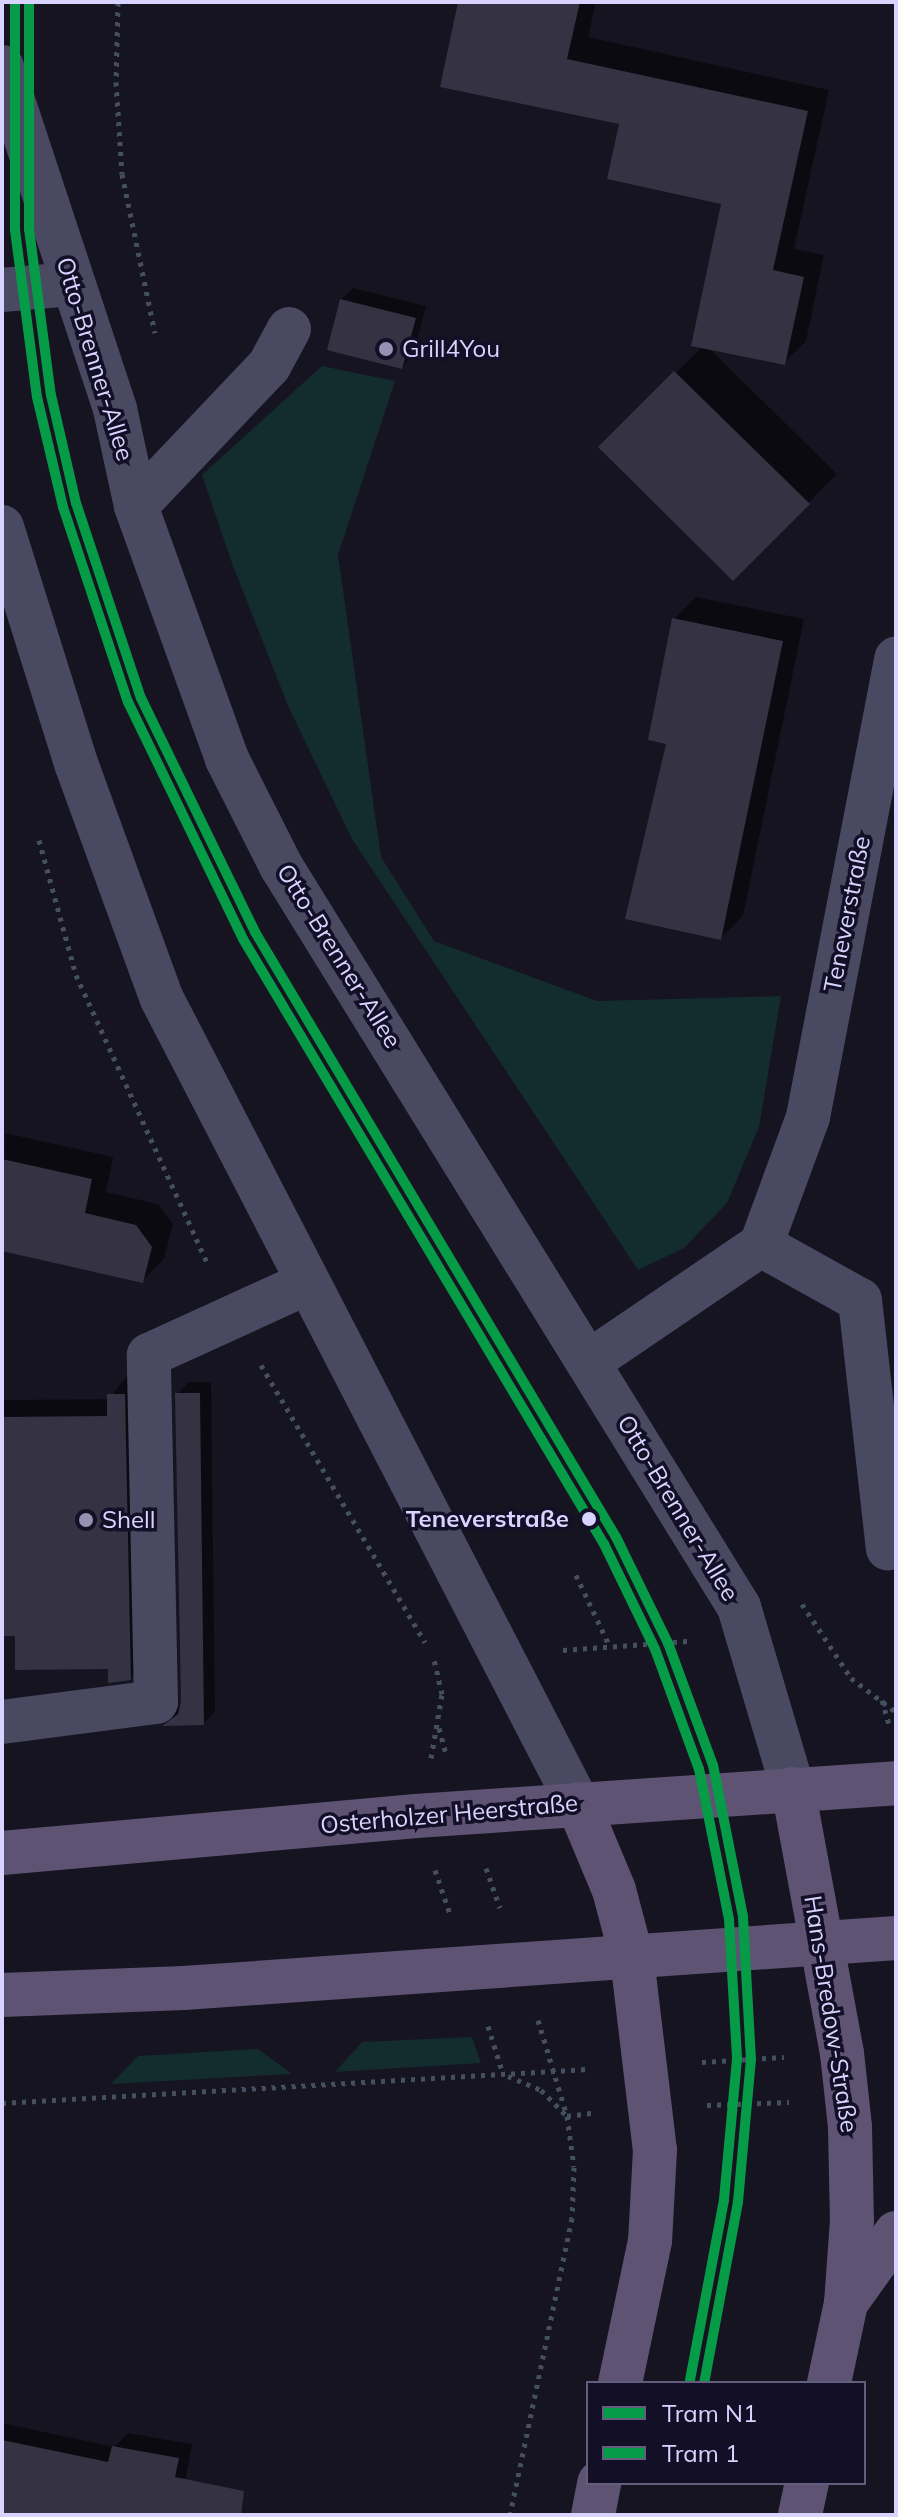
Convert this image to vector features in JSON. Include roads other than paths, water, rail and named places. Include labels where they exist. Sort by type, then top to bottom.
[{"type":"main road","name":"Osterholzer Heerstraße","points":[[2,1853],[416,1816],[896,1783]]},
{"type":"main road","name":"Hans-Bredow-Straße","points":[[793,1789],[848,2099],[852,2220],[846,2303],[829,2381]]},
{"type":"main road","points":[[578,1804],[614,1890],[632,1958],[652,2108],[650,2241],[620,2381]]},
{"type":"main road","points":[[2,1995],[470,1969],[896,1938]]},
{"type":"main road","points":[[846,2303],[896,2233]]},
{"type":"main road","points":[[593,2515],[599,2485]]},
{"type":"main road","points":[[800,2515],[807,2485]]},
{"type":"street","name":"Otto-Brenner-Allee","points":[[2,67],[115,409],[136,506],[227,759],[281,866],[590,1361],[739,1607],[793,1789]]},
{"type":"street","points":[[2,290],[72,284]]},
{"type":"street","points":[[136,506],[269,366],[289,329]]},
{"type":"street","points":[[2,527],[77,766],[162,999],[578,1804]]},
{"type":"street","name":"Teneverstraße","points":[[761,1245],[808,1117],[896,658]]},
{"type":"street","points":[[590,1361],[761,1245],[860,1300],[888,1548],[896,1547]]},
{"type":"street","points":[[2,1722],[156,1702],[149,1355],[307,1283]]},
{"type":"tram line","name":"1","points":[[15,2],[15,230],[37,397],[63,507],[128,702],[243,939],[604,1544],[655,1649],[699,1769],[729,1919],[737,2059],[724,2200],[690,2380]]},
{"type":"tram line","name":"N1","points":[[29,2],[29,229],[51,395],[76,503],[141,698],[255,932],[616,1537],[668,1643],[713,1765],[743,1917],[751,2059],[738,2202],[704,2381]]},
{"type":"place","name":"Grill4You","points":[[386,349]]},
{"type":"place","name":"Teneverstraße","points":[[589,1519]]},
{"type":"place","name":"Shell","points":[[86,1520]]}]
